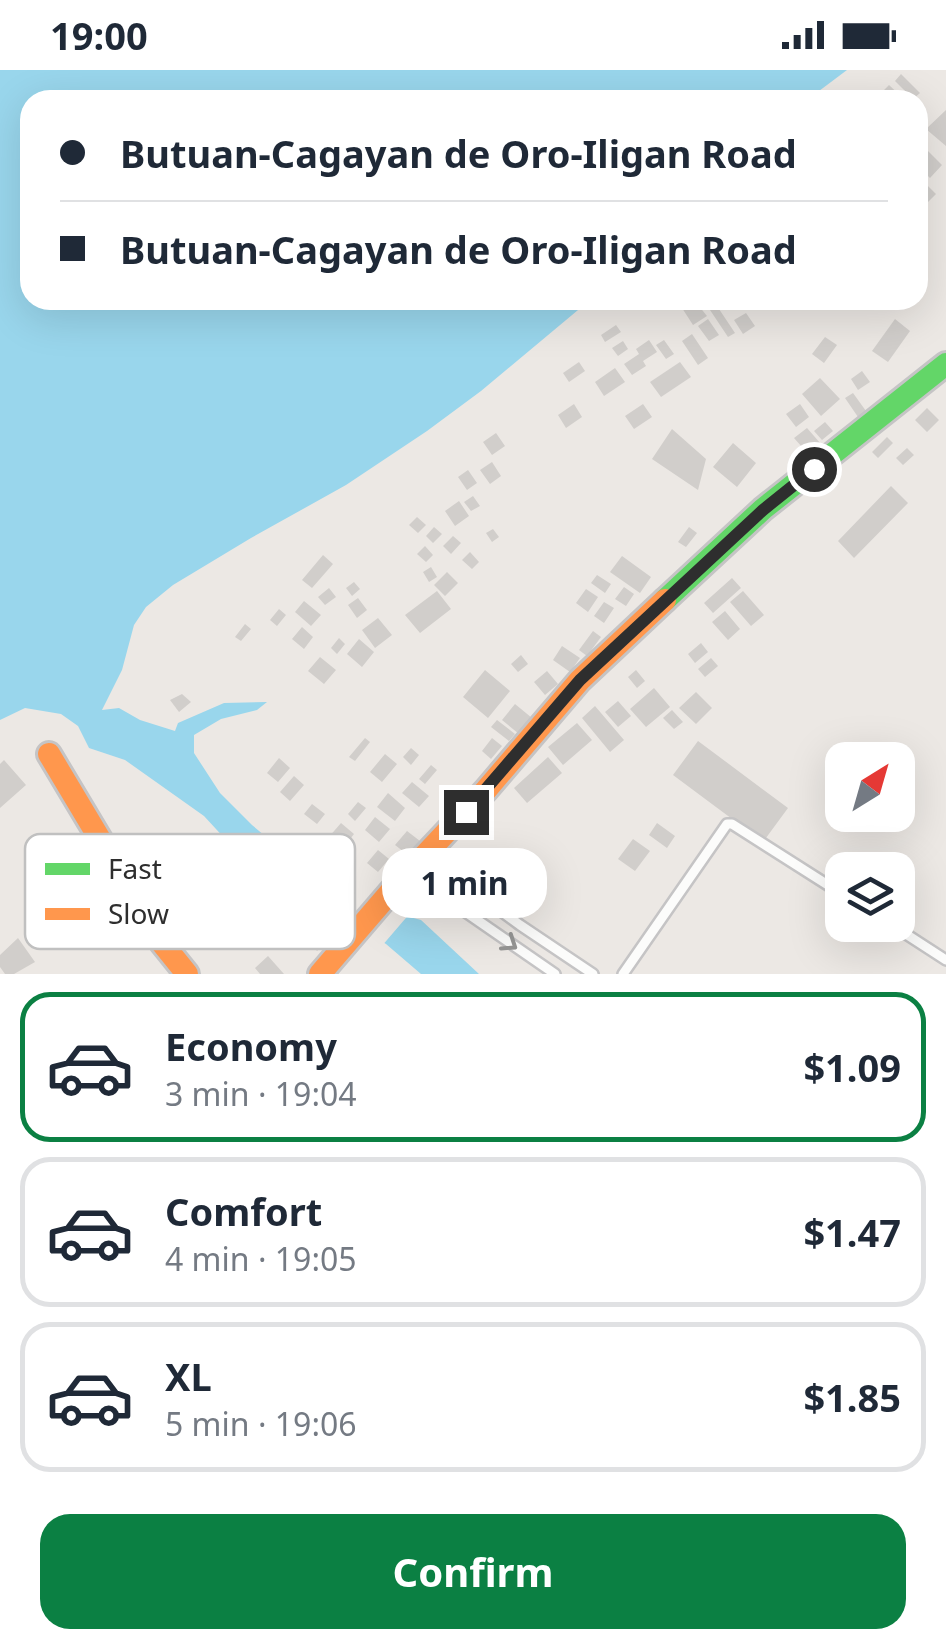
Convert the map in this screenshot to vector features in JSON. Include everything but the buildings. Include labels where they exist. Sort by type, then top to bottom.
[{"type":"main road","points":[[355,933],[580,680],[763,510],[946,364]]},
{"type":"main road","points":[[49,754],[97,834]]},
{"type":"main road","points":[[167,949],[187,974]]},
{"type":"main road","points":[[320,974],[341,949]]},
{"type":"lane","points":[[622,974],[727,824],[825,883]]},
{"type":"lane","points":[[426,855],[520,926],[593,974]]},
{"type":"lane","points":[[401,881],[555,974]]},
{"type":"lane","points":[[915,940],[946,960]]},
{"type":"water","points":[[0,70],[847,70],[820,90],[20,90],[20,310],[578,310],[427,431],[346,485],[173,585],[146,607],[134,625],[122,670],[102,710],[119,708],[140,720],[175,731],[178,723],[224,703],[267,702],[257,710],[221,719],[194,735],[194,753],[220,793],[263,834],[221,834],[204,816],[125,760],[89,748],[78,726],[61,714],[25,708],[0,720]]},
{"type":"water","points":[[355,894],[391,912],[421,920],[479,974],[421,974],[386,944],[355,925]]},
{"type":"pier","points":[[355,888],[393,908],[411,912],[381,947],[355,931]]},
{"type":"traffic: fast","points":[[665,600],[763,509],[946,364]]},
{"type":"traffic: slow","points":[[355,933],[580,680],[665,600]]},
{"type":"traffic: slow","points":[[49,754],[97,834]]},
{"type":"traffic: slow","points":[[167,949],[187,974]]},
{"type":"traffic: slow","points":[[320,974],[341,949]]},
{"type":"route","points":[[466,812],[580,680],[763,510],[814,469]]}]
